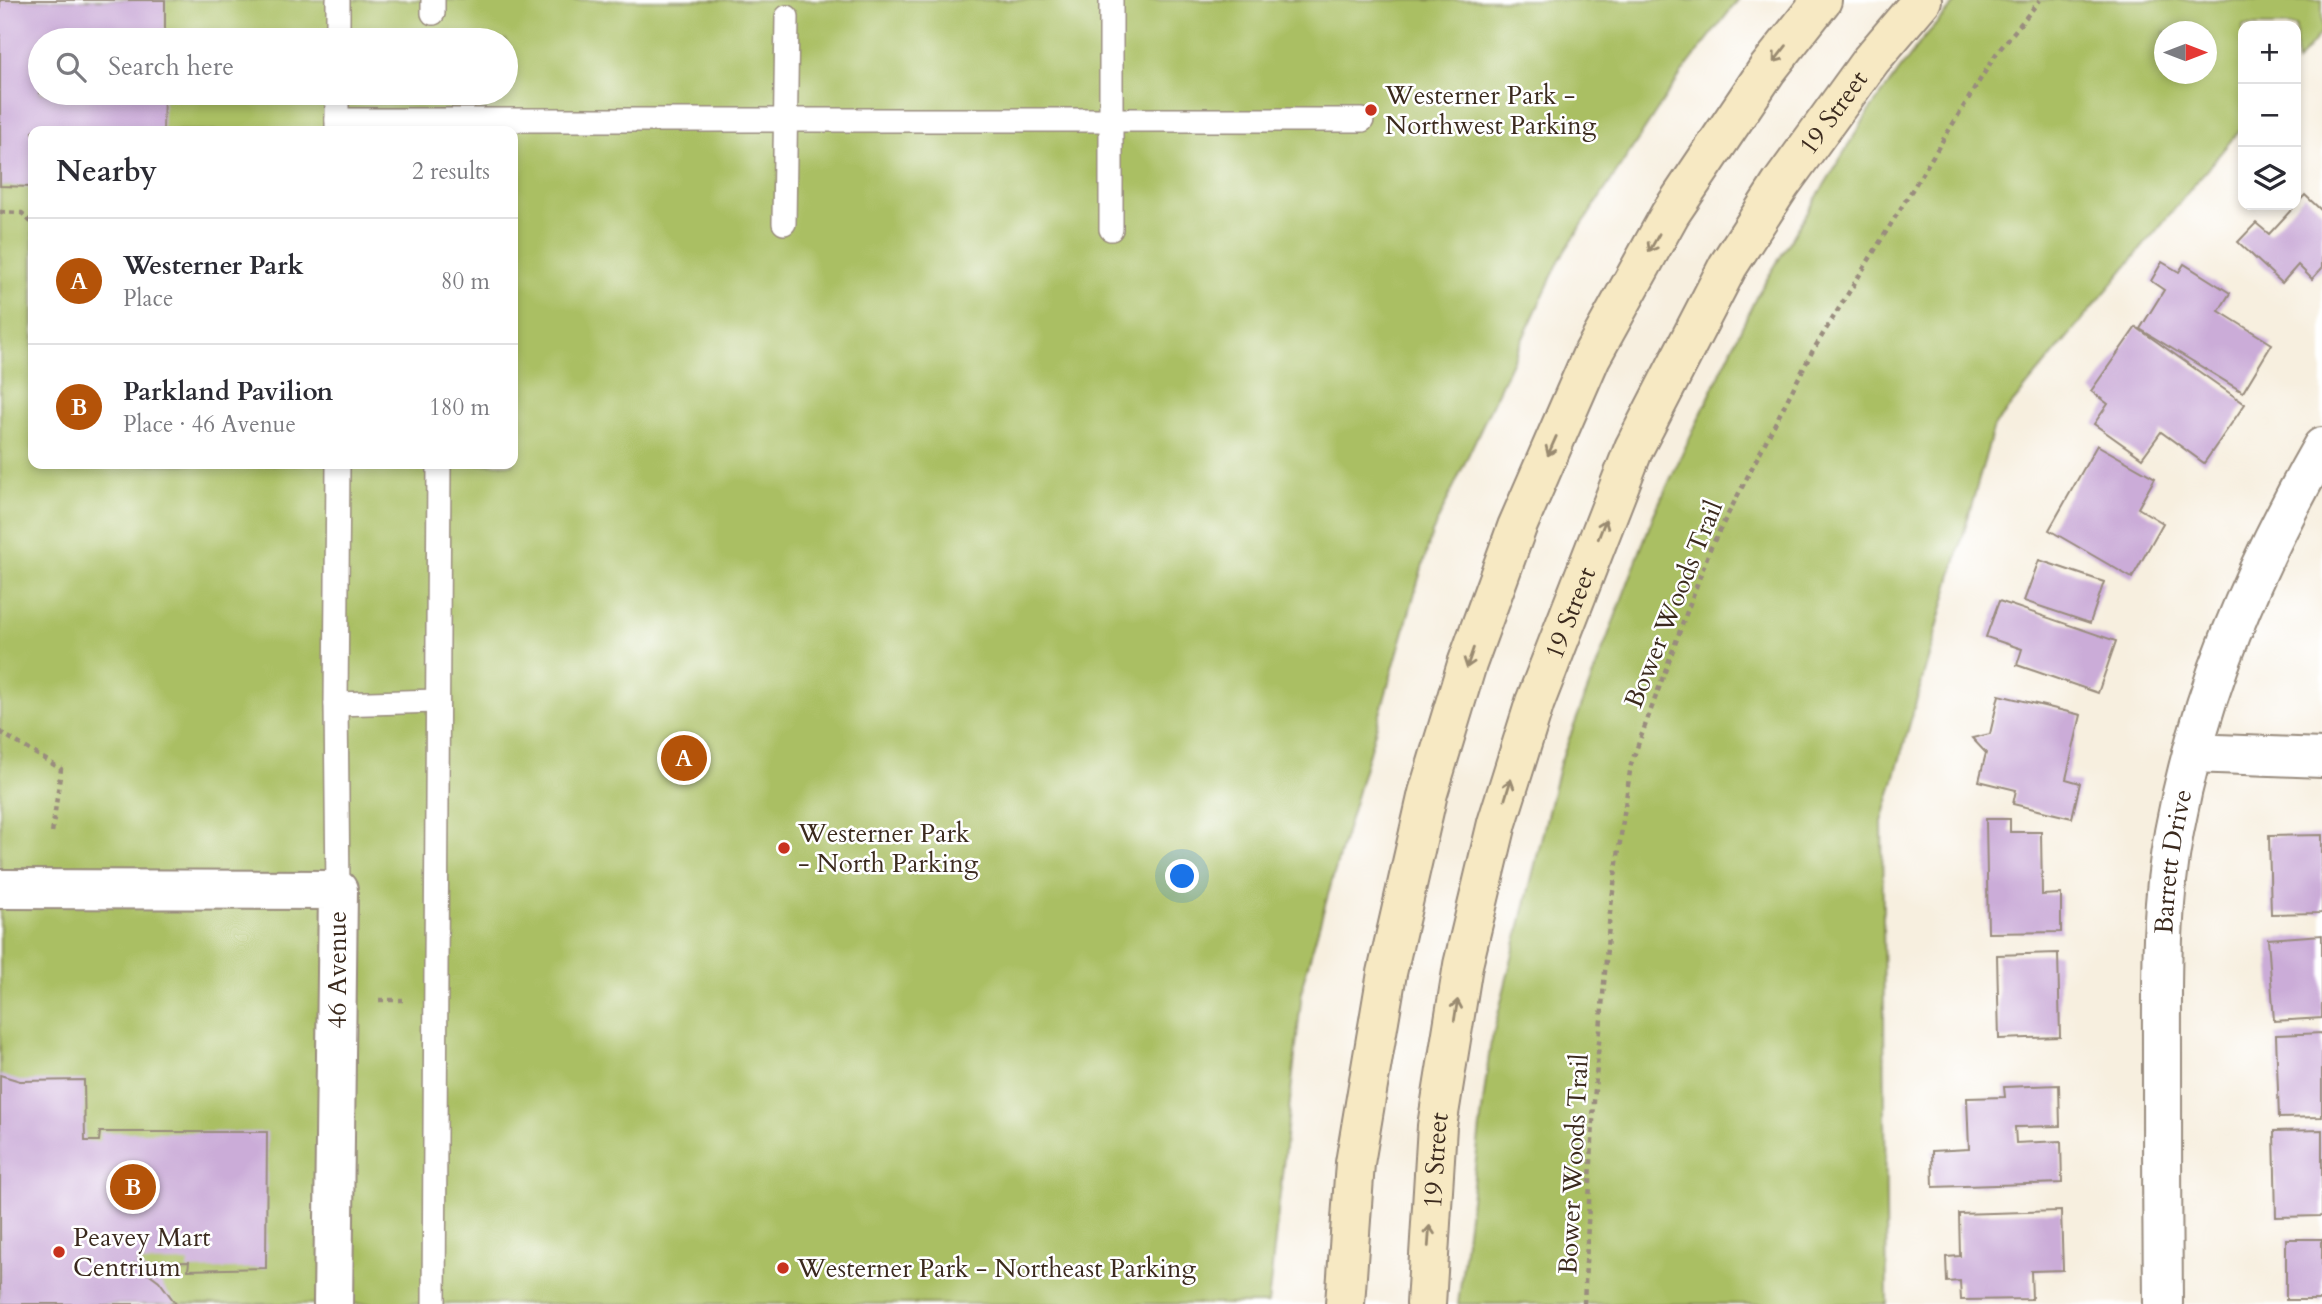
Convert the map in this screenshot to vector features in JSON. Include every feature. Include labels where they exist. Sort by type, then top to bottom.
[{"type":"main road","points":[[1345,1304],[1355,1163],[1387,973],[1428,793],[1467,664],[1517,527],[1591,357],[1671,214],[1767,70],[1822,0]]},
{"type":"main road","name":"19 Street","points":[[1426,1304],[1437,1126],[1463,965],[1497,823],[1535,702],[1634,447],[1728,266],[1781,184],[1871,60],[1922,0]]},
{"type":"street","name":"Barrett Drive","points":[[2163,1304],[2162,991],[2165,909],[2174,833],[2192,753],[2222,653],[2250,584],[2278,526],[2322,447]]},
{"type":"street","points":[[2192,753],[2322,758]]},
{"type":"street","name":"46 Avenue","points":[[0,889],[338,890],[333,1304]]},
{"type":"lane","points":[[338,0],[338,28]]},
{"type":"lane","points":[[1111,0],[1111,229]]},
{"type":"lane","points":[[784,223],[787,17]]},
{"type":"lane","points":[[337,105],[337,126],[785,119],[1362,120]]},
{"type":"lane","points":[[338,469],[338,890]]},
{"type":"lane","points":[[434,1304],[439,469]]},
{"type":"lane","points":[[336,704],[437,701]]},
{"type":"path","name":"Bower Woods Trail","points":[[1584,1304],[1594,1101],[1609,927],[1631,764],[1710,549],[1812,352],[1996,54],[2040,0]]},
{"type":"path","points":[[0,212],[22,214],[28,219]]},
{"type":"path","points":[[0,732],[61,769],[52,833]]},
{"type":"green space","points":[[0,0],[1738,0],[1681,74],[1561,257],[1432,533],[1303,982],[1268,1304],[0,1304]]},
{"type":"green space","points":[[1958,0],[2322,0],[2322,32],[2301,57],[2301,21],[2238,21],[2238,132],[1994,426],[1882,822],[1887,1304],[1458,1304],[1490,1047],[1560,763],[1654,514],[1756,297],[1870,110],[1923,39]]},
{"type":"building","points":[[0,0],[165,0],[165,28],[28,28],[28,105],[164,105],[163,126],[28,126],[28,187],[0,186]]},
{"type":"building","points":[[2305,195],[2322,211],[2322,268],[2312,279],[2298,265],[2282,283],[2238,242],[2256,223],[2269,234],[2291,210],[2301,210],[2301,199]]},
{"type":"building","points":[[2162,262],[2179,272],[2184,264],[2230,293],[2219,311],[2272,344],[2243,392],[2140,329],[2164,290],[2151,281]]},
{"type":"building","points":[[2136,327],[2245,404],[2204,463],[2161,432],[2142,458],[2094,424],[2108,404],[2091,391]]},
{"type":"building","points":[[2097,445],[2155,478],[2138,508],[2163,523],[2132,578],[2049,530]]},
{"type":"building","points":[[2039,560],[2104,582],[2090,623],[2024,601]]},
{"type":"building","points":[[1999,601],[2116,641],[2098,693],[2017,665],[2022,649],[1986,637]]},
{"type":"building","points":[[1999,695],[2081,715],[2066,779],[2080,783],[2072,818],[2013,804],[2016,790],[1979,781],[1986,753],[1972,738],[1990,734]]},
{"type":"building","points":[[1986,819],[2010,819],[2010,832],[2041,832],[2042,895],[2061,894],[2061,932],[1988,933]]},
{"type":"building","points":[[2322,835],[2322,913],[2271,914],[2269,836]]},
{"type":"building","points":[[2322,935],[2322,1018],[2274,1021],[2268,939]]},
{"type":"building","points":[[2058,953],[2060,1037],[1999,1039],[1997,955]]},
{"type":"building","points":[[2322,1033],[2322,1117],[2279,1118],[2276,1035]]},
{"type":"building","points":[[0,1075],[20,1081],[84,1080],[85,1141],[99,1141],[100,1132],[267,1132],[266,1268],[188,1270],[189,1262],[135,1263],[159,1281],[176,1304],[0,1304]]},
{"type":"building","points":[[2059,1085],[2060,1126],[2015,1127],[2016,1143],[2061,1141],[2062,1183],[1933,1187],[1932,1151],[1969,1149],[1967,1098],[2005,1097],[2004,1087]]},
{"type":"building","points":[[2322,1130],[2322,1216],[2276,1217],[2274,1131]]},
{"type":"building","points":[[2061,1211],[2063,1270],[2031,1271],[2032,1299],[1961,1300],[1960,1281],[1947,1282],[1946,1257],[1960,1256],[1959,1214]]},
{"type":"building","points":[[2286,1239],[2322,1239],[2322,1300],[2286,1300]]},
{"type":"place","name":"Westerner Park - Northwest Parking","points":[[1371,110]]},
{"type":"place","name":"Westerner Park","points":[[684,758]]},
{"type":"place","name":"Westerner Park - North Parking","points":[[784,848]]},
{"type":"place","name":"Parkland Pavilion","points":[[133,1187]]},
{"type":"place","name":"Peavey Mart Centrium","points":[[59,1252]]},
{"type":"place","name":"Westerner Park - Northeast Parking","points":[[783,1268]]}]
